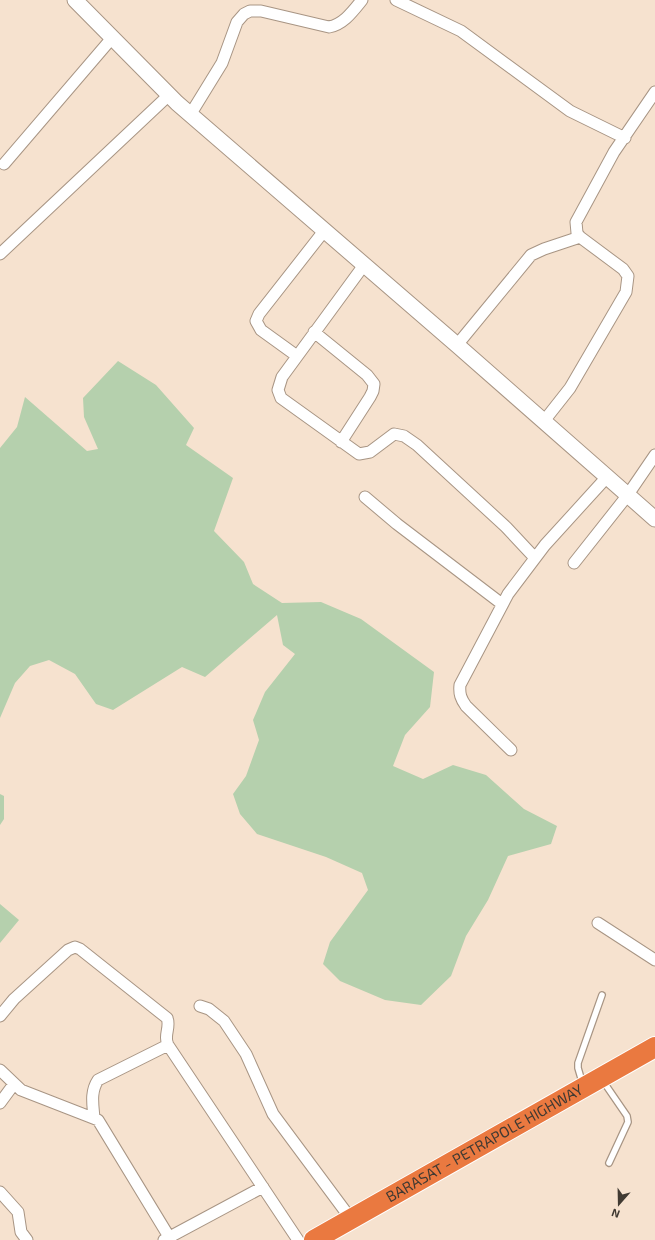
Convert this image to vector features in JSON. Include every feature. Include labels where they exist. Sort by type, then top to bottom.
[{"type":"highway","name":"BARASAT - PETRAPOLE HIGHWAY","points":[[299,1239],[352,1219],[655,1047]]},
{"type":"street","points":[[75,0],[190,115],[544,421],[606,478],[655,520]]},
{"type":"street","points":[[190,115],[222,63],[237,22],[244,14],[250,11],[260,11],[329,27],[337,26],[342,22],[362,0]]},
{"type":"street","points":[[396,0],[402,5],[461,31],[570,111],[625,138]]},
{"type":"street","points":[[4,164],[112,38]]},
{"type":"street","points":[[544,421],[574,382],[626,292],[628,276],[623,269],[580,237],[577,233],[576,222],[605,168],[655,92]]},
{"type":"street","points":[[0,254],[169,95]]},
{"type":"street","points":[[297,356],[261,330],[258,326],[257,317],[324,231]]},
{"type":"street","points":[[456,345],[531,255],[580,237]]},
{"type":"street","points":[[364,265],[314,332],[279,383],[278,390],[281,398],[354,452],[364,454],[394,434],[404,436],[454,477],[536,558]]},
{"type":"street","points":[[314,332],[368,375],[374,384],[374,391],[341,442]]},
{"type":"street","points":[[574,563],[627,496],[655,455]]},
{"type":"street","points":[[511,750],[461,700],[459,692],[460,685],[502,604],[570,515],[606,478]]},
{"type":"street","points":[[365,497],[397,524],[502,604]]},
{"type":"street","points":[[598,923],[655,960]]},
{"type":"street","points":[[0,1016],[14,999],[37,976],[68,950],[75,947],[80,949],[167,1018],[169,1025],[166,1041],[168,1045],[299,1239]]},
{"type":"street","points":[[200,1006],[209,1009],[224,1021],[246,1054],[273,1114],[352,1219]]},
{"type":"street","points":[[94,1118],[92,1098],[94,1086],[98,1080],[168,1045]]},
{"type":"street","points":[[0,1070],[21,1090],[94,1118],[103,1126],[168,1239],[263,1186]]},
{"type":"street","points":[[0,1103],[14,1084]]},
{"type":"street","points":[[0,1192],[18,1212],[21,1232],[27,1240]]},
{"type":"lane","points":[[602,995],[578,1063],[578,1068],[628,1116],[628,1122],[610,1163]]},
{"type":"green space","points":[[118,361],[156,385],[194,428],[186,445],[233,478],[214,531],[244,562],[253,584],[282,603],[321,602],[361,619],[434,672],[430,707],[405,735],[393,766],[423,779],[453,765],[486,775],[524,809],[557,826],[551,844],[508,856],[488,900],[466,936],[451,976],[421,1005],[385,1000],[340,981],[323,964],[330,942],[368,890],[362,873],[326,857],[257,834],[240,814],[233,794],[246,776],[259,740],[253,720],[265,692],[295,654],[283,645],[277,615],[205,677],[182,667],[113,710],[96,704],[75,674],[49,660],[30,666],[15,683],[0,718],[0,448],[17,427],[25,397],[87,451],[98,449],[84,417],[83,398]]},
{"type":"green space","points":[[0,794],[4,796],[4,819],[0,825]]},
{"type":"green space","points":[[0,904],[19,920],[0,943]]}]
